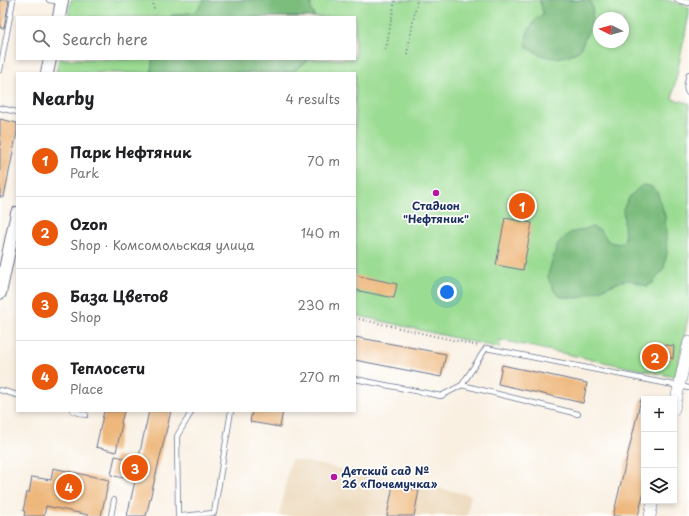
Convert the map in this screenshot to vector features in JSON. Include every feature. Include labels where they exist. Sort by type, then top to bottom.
[{"type":"main road","points":[[59,16],[62,1]]},
{"type":"main road","points":[[47,72],[50,60]]},
{"type":"main road","points":[[0,293],[16,218]]},
{"type":"street","points":[[677,402],[684,387],[689,342]]},
{"type":"street","points":[[650,516],[653,504]]},
{"type":"lane","points":[[0,70],[13,0]]},
{"type":"lane","points":[[49,0],[62,1]]},
{"type":"lane","points":[[677,0],[689,3]]},
{"type":"lane","points":[[689,74],[686,89],[689,94]]},
{"type":"lane","points":[[0,108],[16,112]]},
{"type":"lane","points":[[356,380],[441,396],[462,385],[486,348],[684,387]]},
{"type":"lane","points":[[462,385],[578,414]]},
{"type":"lane","points":[[0,390],[16,395]]},
{"type":"lane","points":[[78,412],[86,414]]},
{"type":"lane","points":[[178,516],[177,436],[191,412]]},
{"type":"lane","points":[[181,516],[214,513],[231,412]]},
{"type":"lane","points":[[111,516],[114,500]]},
{"type":"path","points":[[153,0],[154,10]]},
{"type":"path","points":[[386,49],[395,0]]},
{"type":"path","points":[[407,54],[417,0]]},
{"type":"path","points":[[356,318],[486,348]]},
{"type":"shaded area","name":"Детский сад № 26 «Почемучка»","points":[[291,459],[471,495],[467,516],[279,516]]},
{"type":"green space","points":[[71,0],[667,0],[689,7],[689,14],[672,99],[689,103],[689,314],[675,377],[500,340],[499,348],[356,315],[356,72],[56,72],[59,60],[356,60],[356,16],[68,16]]},
{"type":"green space","points":[[205,0],[311,0],[311,10],[314,16],[170,16],[195,12]]},
{"type":"green space","points":[[539,0],[590,0],[593,13],[592,20],[588,33],[579,51],[558,58],[552,58],[540,55],[527,47],[526,42],[530,28],[535,20],[543,14]]},
{"type":"green space","points":[[152,60],[308,60],[292,72],[151,72]]},
{"type":"green space","points":[[642,185],[650,186],[657,191],[665,216],[667,253],[664,268],[653,283],[646,286],[630,280],[622,281],[579,298],[561,297],[555,292],[548,278],[558,243],[570,233],[592,227],[600,230],[609,242],[620,244],[625,239],[623,209],[630,196]]},
{"type":"building","points":[[0,0],[9,0],[4,28],[0,28]]},
{"type":"building","points":[[0,119],[16,123],[16,137],[4,197],[0,197]]},
{"type":"building","points":[[505,218],[532,223],[523,270],[496,265]]},
{"type":"building","points":[[356,275],[397,284],[394,298],[356,290]]},
{"type":"building","points":[[356,337],[446,354],[441,377],[356,360]]},
{"type":"building","points":[[652,343],[674,346],[673,359],[664,355],[662,363],[649,360]]},
{"type":"building","points":[[502,365],[587,383],[583,403],[498,384]]},
{"type":"building","points":[[641,399],[641,504],[638,516],[613,516]]},
{"type":"building","points":[[104,412],[124,412],[116,452],[96,447]]},
{"type":"building","points":[[149,412],[171,412],[146,516],[127,516],[135,481],[111,475],[115,456],[138,461]]},
{"type":"building","points":[[252,412],[283,412],[280,427],[250,422]]},
{"type":"building","points":[[53,468],[109,480],[101,516],[88,516],[46,506],[44,516],[24,516],[25,511],[23,511],[32,477],[51,480]]},
{"type":"building","points":[[393,485],[419,490],[414,516],[387,516]]},
{"type":"place","name":"Стадион \"Нефтяник\"","points":[[436,193]]},
{"type":"place","name":"Парк Нефтяник","points":[[522,206]]},
{"type":"place","name":"Ozon","points":[[655,357]]},
{"type":"place","name":"База Цветов","points":[[135,468]]},
{"type":"place","name":"Детский сад № 26 «Почемучка»","points":[[334,477]]},
{"type":"place","name":"Теплосети","points":[[69,487]]}]
